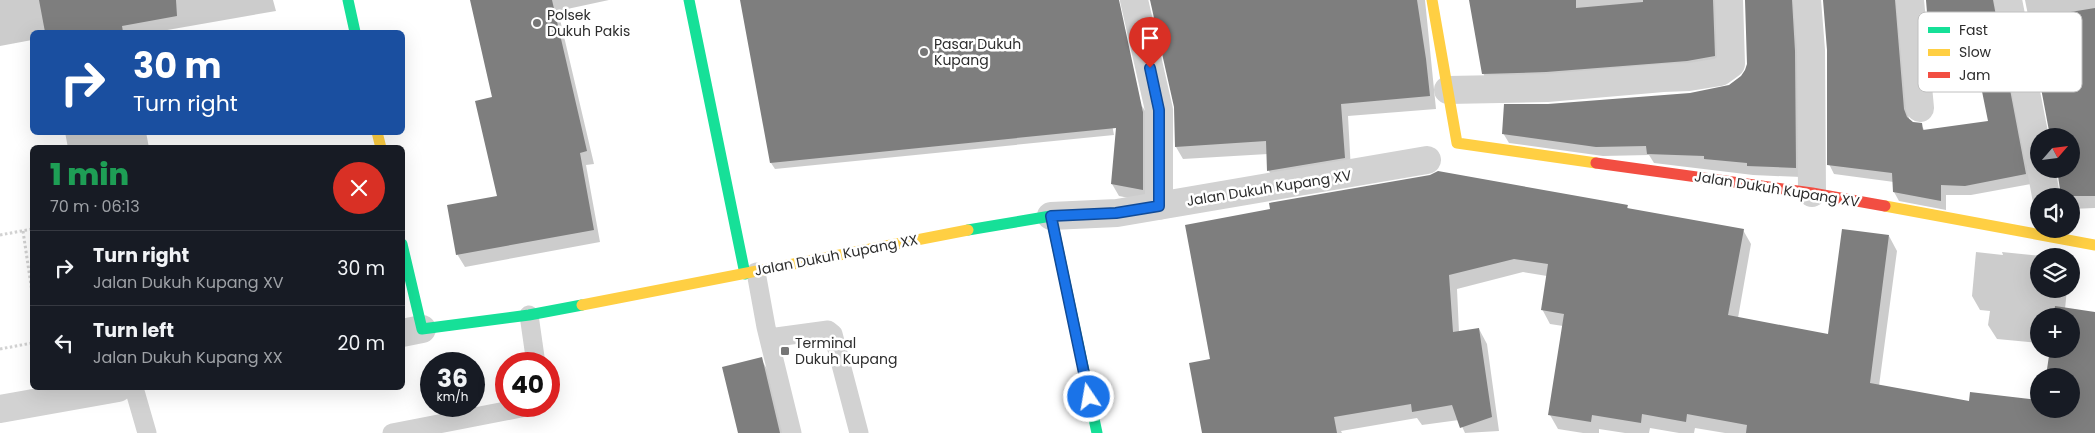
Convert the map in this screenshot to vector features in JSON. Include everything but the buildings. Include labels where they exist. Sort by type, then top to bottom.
[{"type":"street","points":[[348,0],[355,30]]},
{"type":"street","points":[[690,0],[750,273]]},
{"type":"street","points":[[1134,0],[1159,110],[1159,206]]},
{"type":"street","points":[[1432,0],[1448,90],[1546,88],[1689,77],[1720,72],[1731,64],[1729,0]]},
{"type":"street","points":[[1807,0],[1811,50],[1812,193]]},
{"type":"street","points":[[1910,0],[1918,86]]},
{"type":"street","name":"Jalan Dukuh Kupang XV","points":[[1448,90],[1457,143],[1812,193],[2030,229]]},
{"type":"street","points":[[1919,92],[1920,108]]},
{"type":"street","points":[[2026,92],[2033,128]]},
{"type":"street","name":"Jalan Dukuh Kupang XV","points":[[1051,216],[1116,213],[1427,160]]},
{"type":"street","points":[[1051,216],[1097,433]]},
{"type":"street","name":"Jalan Dukuh Kupang XX","points":[[412,331],[529,315],[750,273],[925,237],[1051,216]]},
{"type":"street","name":"Jalan Dukuh Kupang XV","points":[[2070,238],[2095,245]]},
{"type":"street","points":[[405,270],[412,331]]},
{"type":"street","points":[[0,409],[92,390]]},
{"type":"lane","points":[[750,273],[769,338],[792,433]]},
{"type":"lane","points":[[529,315],[534,352]]},
{"type":"lane","points":[[769,338],[828,330],[833,334],[859,433]]},
{"type":"lane","points":[[135,390],[147,433]]},
{"type":"lane","points":[[392,433],[495,413]]},
{"type":"path","points":[[0,235],[30,229]]},
{"type":"path","points":[[23,231],[30,278]]},
{"type":"path","points":[[0,349],[30,343]]},
{"type":"traffic: fast","points":[[348,0],[355,30]]},
{"type":"traffic: fast","points":[[689,0],[745,274]]},
{"type":"traffic: fast","points":[[968,230],[1051,216],[1097,433]]},
{"type":"traffic: fast","points":[[405,257],[422,329],[529,315],[582,305]]},
{"type":"traffic: slow","points":[[1432,0],[1457,143],[1596,163]]},
{"type":"traffic: slow","points":[[378,135],[380,145]]},
{"type":"traffic: slow","points":[[1885,206],[2095,245]]},
{"type":"traffic: slow","points":[[582,305],[968,230]]},
{"type":"traffic: jam","points":[[1596,163],[1812,193],[1885,206]]},
{"type":"place","name":"Polsek Dukuh Pakis","points":[[537,23]]},
{"type":"place","name":"Pasar Dukuh Kupang","points":[[924,52]]},
{"type":"place","name":"Terminal Dukuh Kupang","points":[[785,351]]},
{"type":"route","points":[[1089,397],[1051,216],[1116,213],[1159,206],[1159,110],[1150,68]]}]
